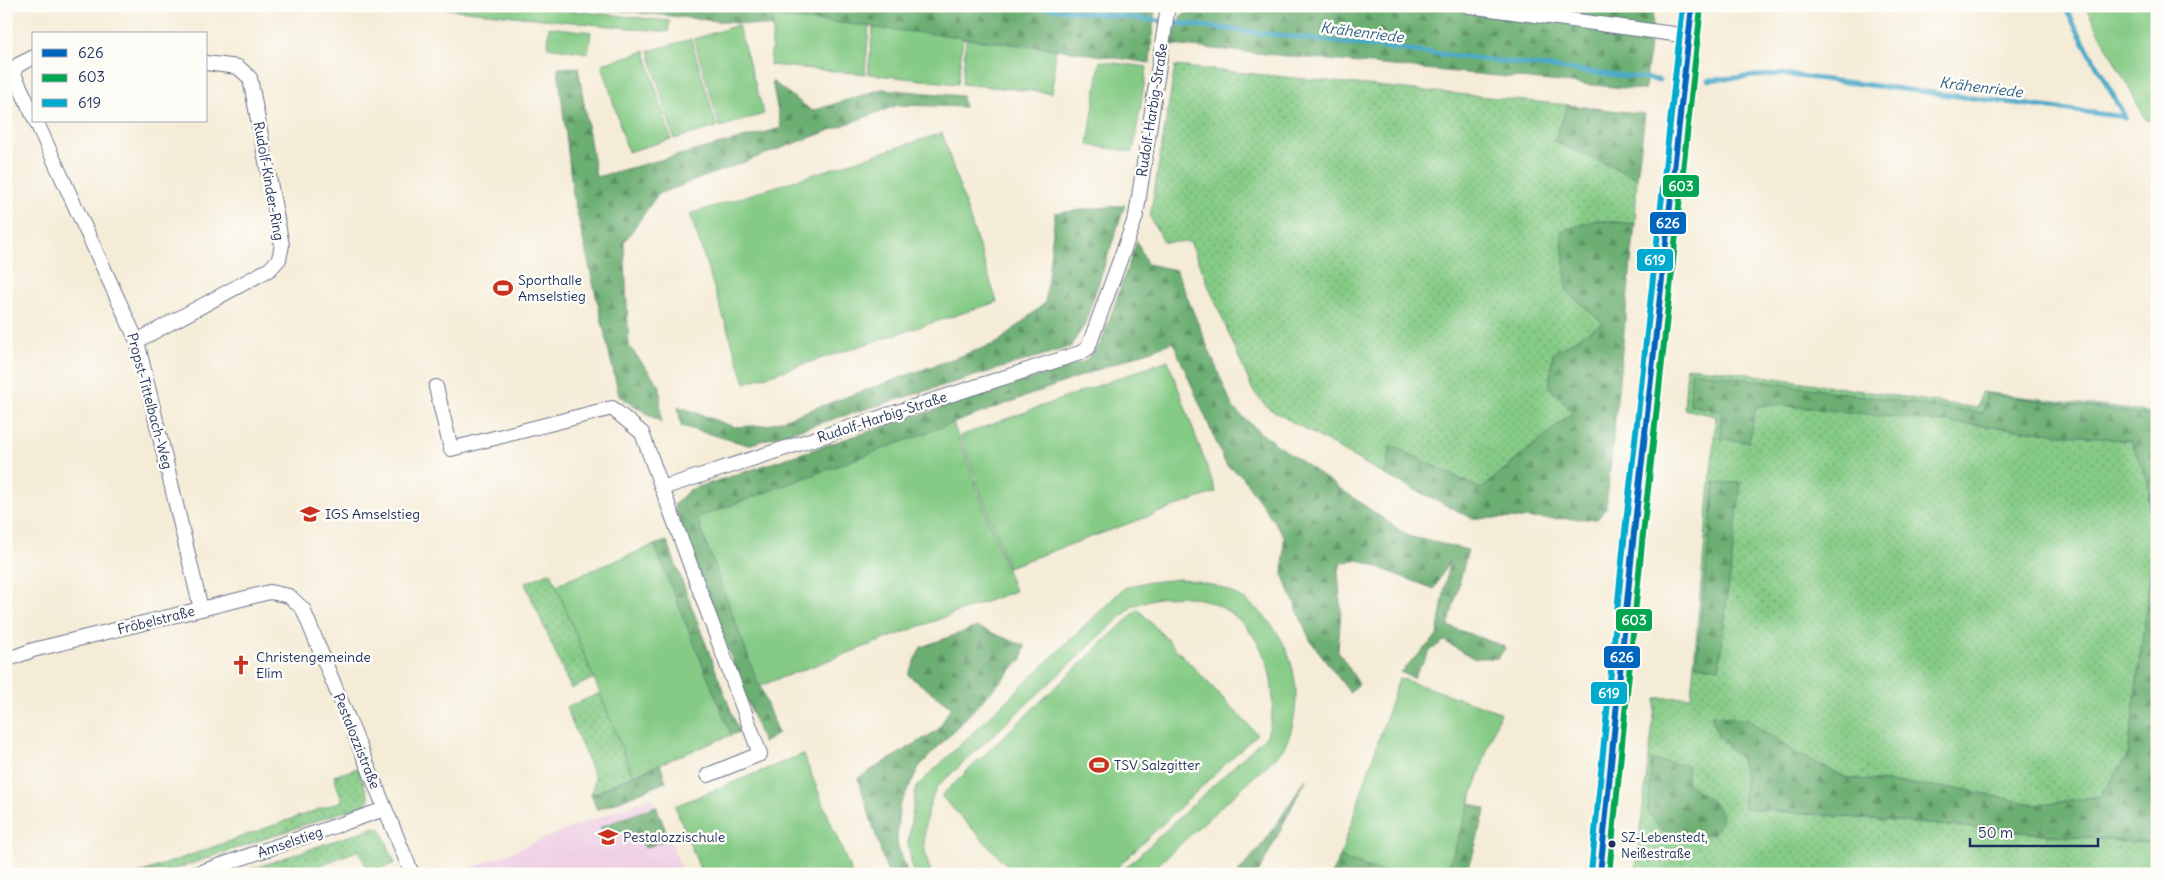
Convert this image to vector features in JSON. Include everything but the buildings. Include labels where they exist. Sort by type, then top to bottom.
[{"type":"street","name":"Rudolf-Harbig-Straße","points":[[662,488],[1080,354],[1088,348],[1136,216],[1168,6]]},
{"type":"street","points":[[1469,6],[1688,36]]},
{"type":"street","points":[[1600,874],[1633,542],[1692,6]]},
{"type":"street","points":[[32,58],[18,64],[13,72],[32,113]]},
{"type":"street","name":"Rudolf-Kinder-Ring","points":[[137,341],[270,268],[279,259],[282,245],[250,78],[238,67],[208,63]]},
{"type":"street","name":"Propst-Tittelbach-Weg","points":[[36,122],[137,341],[201,609]]},
{"type":"street","points":[[436,387],[451,449],[612,408],[642,434],[760,754],[708,775]]},
{"type":"street","name":"Fröbelstraße","points":[[6,660],[32,650],[270,592],[289,596],[303,609]]},
{"type":"street","name":"Pestalozzistraße","points":[[303,609],[412,874]]},
{"type":"street","name":"Amselstieg","points":[[195,874],[385,809]]},
{"type":"shaded area","name":"Pestalozzischule","points":[[652,797],[684,874],[456,874],[553,835]]},
{"type":"green space","points":[[418,6],[527,6],[670,21],[668,32]]},
{"type":"green space","points":[[576,6],[1155,6],[1150,63],[1056,49],[869,26],[774,17],[773,27]]},
{"type":"green space","points":[[1196,6],[1343,6],[1370,9],[1371,6],[1654,6],[1645,90],[1171,45],[1180,17]]},
{"type":"green space","points":[[2085,6],[2157,6],[2157,122],[2146,120]]},
{"type":"green space","points":[[774,17],[869,26],[865,74],[770,65]]},
{"type":"green space","points":[[738,25],[764,114],[720,127],[694,39]]},
{"type":"green space","points":[[549,27],[591,32],[588,53],[548,47]]},
{"type":"green space","points":[[873,28],[963,37],[958,84],[868,74]]},
{"type":"green space","points":[[691,39],[717,127],[674,139],[649,51]]},
{"type":"green space","points":[[966,39],[1056,49],[1052,93],[962,84]]},
{"type":"green space","points":[[645,51],[671,139],[628,152],[602,64]]},
{"type":"green space","points":[[1100,61],[1147,67],[1133,152],[1088,145]]},
{"type":"green space","points":[[1175,66],[1568,105],[1554,141],[1637,178],[1635,224],[1596,220],[1603,323],[1549,386],[1573,412],[1481,489],[1391,445],[1385,475],[1268,408],[1253,391],[1190,242],[1164,242],[1150,217]]},
{"type":"green space","points":[[578,67],[596,177],[781,128],[772,81],[812,111],[882,89],[962,96],[964,107],[898,105],[658,194],[624,242],[629,346],[660,386],[661,422],[619,396],[573,195],[558,68]]},
{"type":"green space","points":[[1568,105],[1645,114],[1637,178],[1554,141]]},
{"type":"green space","points":[[942,133],[997,302],[745,383],[690,214]]},
{"type":"green space","points":[[1125,205],[1084,326],[1070,347],[748,445],[681,426],[678,406],[734,427],[768,425],[997,343],[1045,303],[1055,213]]},
{"type":"green space","points":[[1596,220],[1635,224],[1606,508],[1597,519],[1472,518],[1385,475],[1391,445],[1481,489],[1573,412],[1549,386],[1553,353],[1603,323],[1567,292],[1561,231]]},
{"type":"green space","points":[[1137,241],[1147,264],[1176,270],[1233,408],[1262,434],[1408,536],[1468,550],[1448,626],[1506,647],[1498,658],[1473,658],[1444,641],[1431,650],[1413,678],[1400,672],[1437,636],[1449,561],[1434,589],[1359,560],[1342,563],[1338,572],[1341,609],[1338,651],[1359,684],[1350,693],[1310,640],[1283,576],[1284,536],[1242,476],[1226,465],[1173,342],[697,518],[778,734],[763,743],[674,505],[689,490],[1085,361],[1101,343]]},
{"type":"green space","points":[[1168,360],[1216,492],[1008,567],[960,436]]},
{"type":"green space","points":[[1687,367],[1728,371],[1978,408],[1981,392],[2157,413],[2157,416],[1986,394],[1983,413],[1692,372],[1721,411],[1721,439],[1756,407],[1770,404],[2131,441],[2148,482],[2153,551],[2128,755],[2101,796],[2036,805],[1961,789],[1847,778],[1795,753],[1748,720],[1711,715],[1719,737],[1741,759],[1745,776],[1744,808],[2157,844],[2157,874],[1635,874],[1656,698],[1691,697],[1716,416],[1684,409]],"holes":[[[1715,482],[1719,668],[1696,665]],[[1652,761],[1687,766],[1686,782],[1719,808]]]},
{"type":"green space","points":[[1691,371],[1983,413],[1986,394],[2157,416],[2157,844],[1744,808],[1745,776],[1741,759],[1719,737],[1711,715],[1748,720],[1795,753],[1847,778],[1961,789],[2036,805],[2101,796],[2128,755],[2153,551],[2148,482],[2131,441],[1770,404],[1756,407],[1749,442],[1721,439],[1721,411],[1690,405]]},
{"type":"green space","points":[[953,423],[1015,591],[759,686],[697,518]]},
{"type":"green space","points":[[1715,482],[1741,483],[1719,668],[1696,665]]},
{"type":"green space","points":[[667,541],[739,732],[731,735],[654,545]]},
{"type":"green space","points":[[654,545],[731,735],[633,775],[556,585]]},
{"type":"green space","points":[[551,572],[594,678],[571,689],[525,583]]},
{"type":"green space","points":[[1179,579],[1203,582],[1225,589],[1262,613],[1276,630],[1286,649],[1293,671],[1296,695],[1292,728],[1287,741],[1277,756],[1148,874],[1119,874],[1267,735],[1272,709],[1271,683],[1265,659],[1254,637],[1238,619],[1218,605],[1194,598],[1157,598],[1133,606],[937,787],[926,819],[924,841],[925,852],[932,874],[913,874],[908,842],[916,787],[1124,588],[1142,583]]},
{"type":"green space","name":"TSV Salzgitter","points":[[1138,609],[1257,734],[1110,874],[1015,874],[941,796]]},
{"type":"green space","points":[[977,627],[1025,646],[1022,659],[919,767],[899,807],[897,844],[908,874],[888,874],[858,778],[938,730],[951,707],[908,675],[921,647]]},
{"type":"green space","points":[[1399,678],[1500,712],[1446,874],[1389,874],[1340,857]]},
{"type":"green space","points":[[600,693],[633,775],[591,795],[595,778],[566,708]]},
{"type":"green space","points":[[803,754],[852,874],[702,874],[675,806]]},
{"type":"green space","points":[[1652,760],[1688,766],[1686,782],[1719,808],[1722,819],[1714,834],[1686,836],[1662,830],[1648,812]]},
{"type":"green space","points":[[660,764],[666,782],[597,810],[591,795]]},
{"type":"green space","points":[[358,768],[369,798],[366,804],[170,871],[152,871],[137,874],[342,801],[334,776]]},
{"type":"green space","points":[[1306,779],[1258,874],[1237,874],[1266,840]]},
{"type":"green space","points":[[1470,803],[1486,809],[1467,874],[1446,874]]},
{"type":"green space","points":[[656,806],[669,839],[645,848],[634,832],[610,836],[600,827]]},
{"type":"green space","points":[[375,827],[381,829],[395,863],[369,873],[359,850],[298,874],[237,874]]},
{"type":"green space","points":[[1340,857],[1389,874],[1331,874]]},
{"type":"waterway","name":"Krähenriede","points":[[1032,6],[1659,80]]},
{"type":"waterway","name":"Krähenriede","points":[[1708,80],[1781,74],[2125,117],[2064,6]]},
{"type":"transit line","name":"619","points":[[1591,873],[1624,541],[1683,6]]},
{"type":"transit line","name":"626","points":[[1600,874],[1633,542],[1692,6]]},
{"type":"transit line","name":"603","points":[[1609,874],[1642,543],[1701,7]]},
{"type":"place","name":"Sporthalle Amselstieg","points":[[503,288]]},
{"type":"place","name":"IGS Amselstieg","points":[[310,514]]},
{"type":"place","name":"Christengemeinde Elim","points":[[241,665]]},
{"type":"place","name":"TSV Salzgitter","points":[[1099,765]]},
{"type":"place","name":"Pestalozzischule","points":[[608,837]]},
{"type":"place","name":"SZ-Lebenstedt, Neißestraße","points":[[1612,844]]}]
